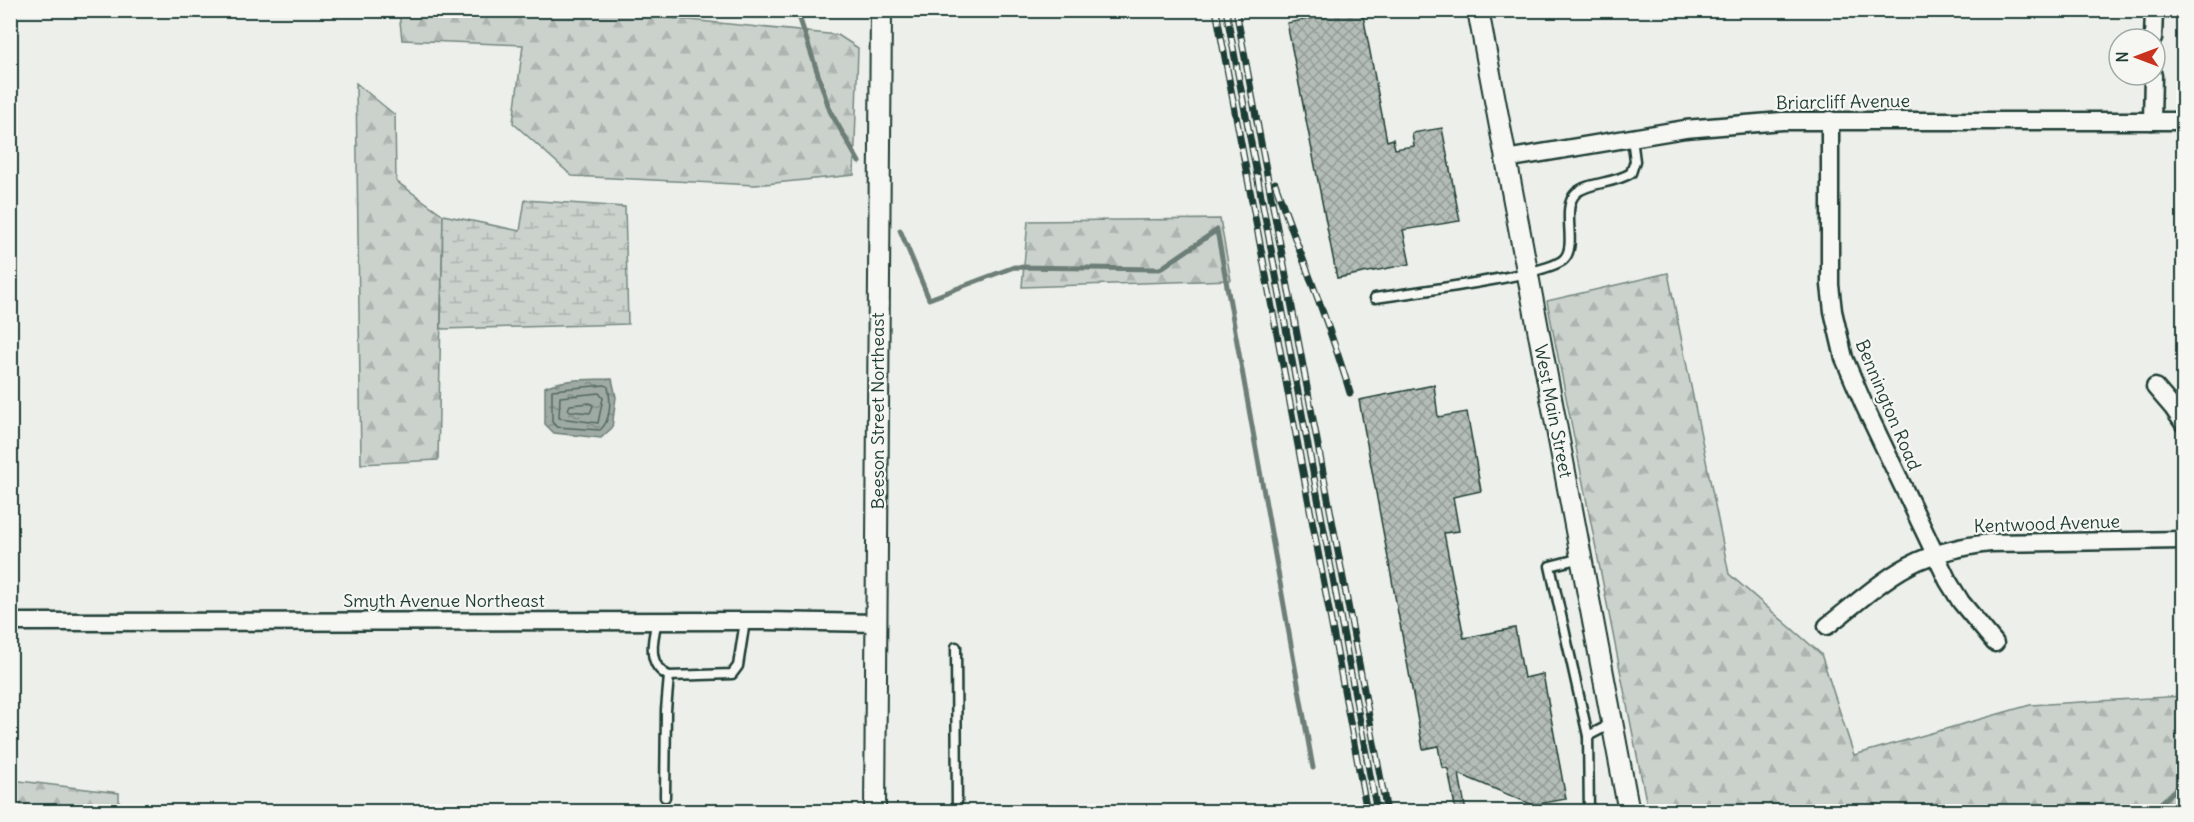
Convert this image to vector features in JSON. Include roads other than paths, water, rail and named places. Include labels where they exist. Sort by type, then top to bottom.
[{"type":"street","name":"Beeson Street Northeast","points":[[875,812],[880,10]]},
{"type":"street","name":"West Main Street","points":[[1478,10],[1629,812]]},
{"type":"street","points":[[2153,27],[2154,10]]},
{"type":"street","points":[[2152,87],[2152,121]]},
{"type":"street","name":"Briarcliff Avenue","points":[[1506,159],[1725,125],[1830,120],[2184,121]]},
{"type":"street","name":"Bennington Road","points":[[1830,120],[1828,248],[1830,285],[1838,338],[1864,405],[1934,555],[1961,602],[1995,643]]},
{"type":"street","points":[[2155,387],[2184,424]]},
{"type":"street","name":"Kentwood Avenue","points":[[1827,626],[1896,573],[1934,555],[1960,547],[1990,543],[2184,540]]},
{"type":"street","name":"Smyth Avenue Northeast","points":[[10,622],[745,621],[876,623]]},
{"type":"lane","points":[[1375,298],[1527,273],[1551,267],[1565,259],[1569,250],[1569,212],[1574,195],[1584,188],[1621,180],[1631,173],[1635,161],[1632,138]]},
{"type":"lane","points":[[1581,558],[1550,566],[1588,736],[1589,812]]},
{"type":"lane","points":[[657,621],[652,649],[655,666],[669,676],[732,674],[738,666],[745,621]]},
{"type":"lane","points":[[956,647],[957,812]]},
{"type":"lane","points":[[665,797],[666,710],[669,676]]},
{"type":"lane","points":[[1588,736],[1612,724]]},
{"type":"water","points":[[612,379],[616,397],[612,428],[601,438],[554,433],[545,424],[545,387],[569,381]]},
{"type":"waterway","points":[[797,10],[830,111],[859,162]]},
{"type":"waterway","points":[[900,230],[929,299],[1014,267],[1160,269],[1217,230],[1313,768]]},
{"type":"waterway","points":[[2151,812],[2184,782]]},
{"type":"railway","points":[[1216,10],[1367,812]]},
{"type":"railway","points":[[1226,10],[1377,812]]},
{"type":"railway","points":[[1236,10],[1387,812]]},
{"type":"railway","points":[[1275,183],[1333,340],[1350,393]]}]
